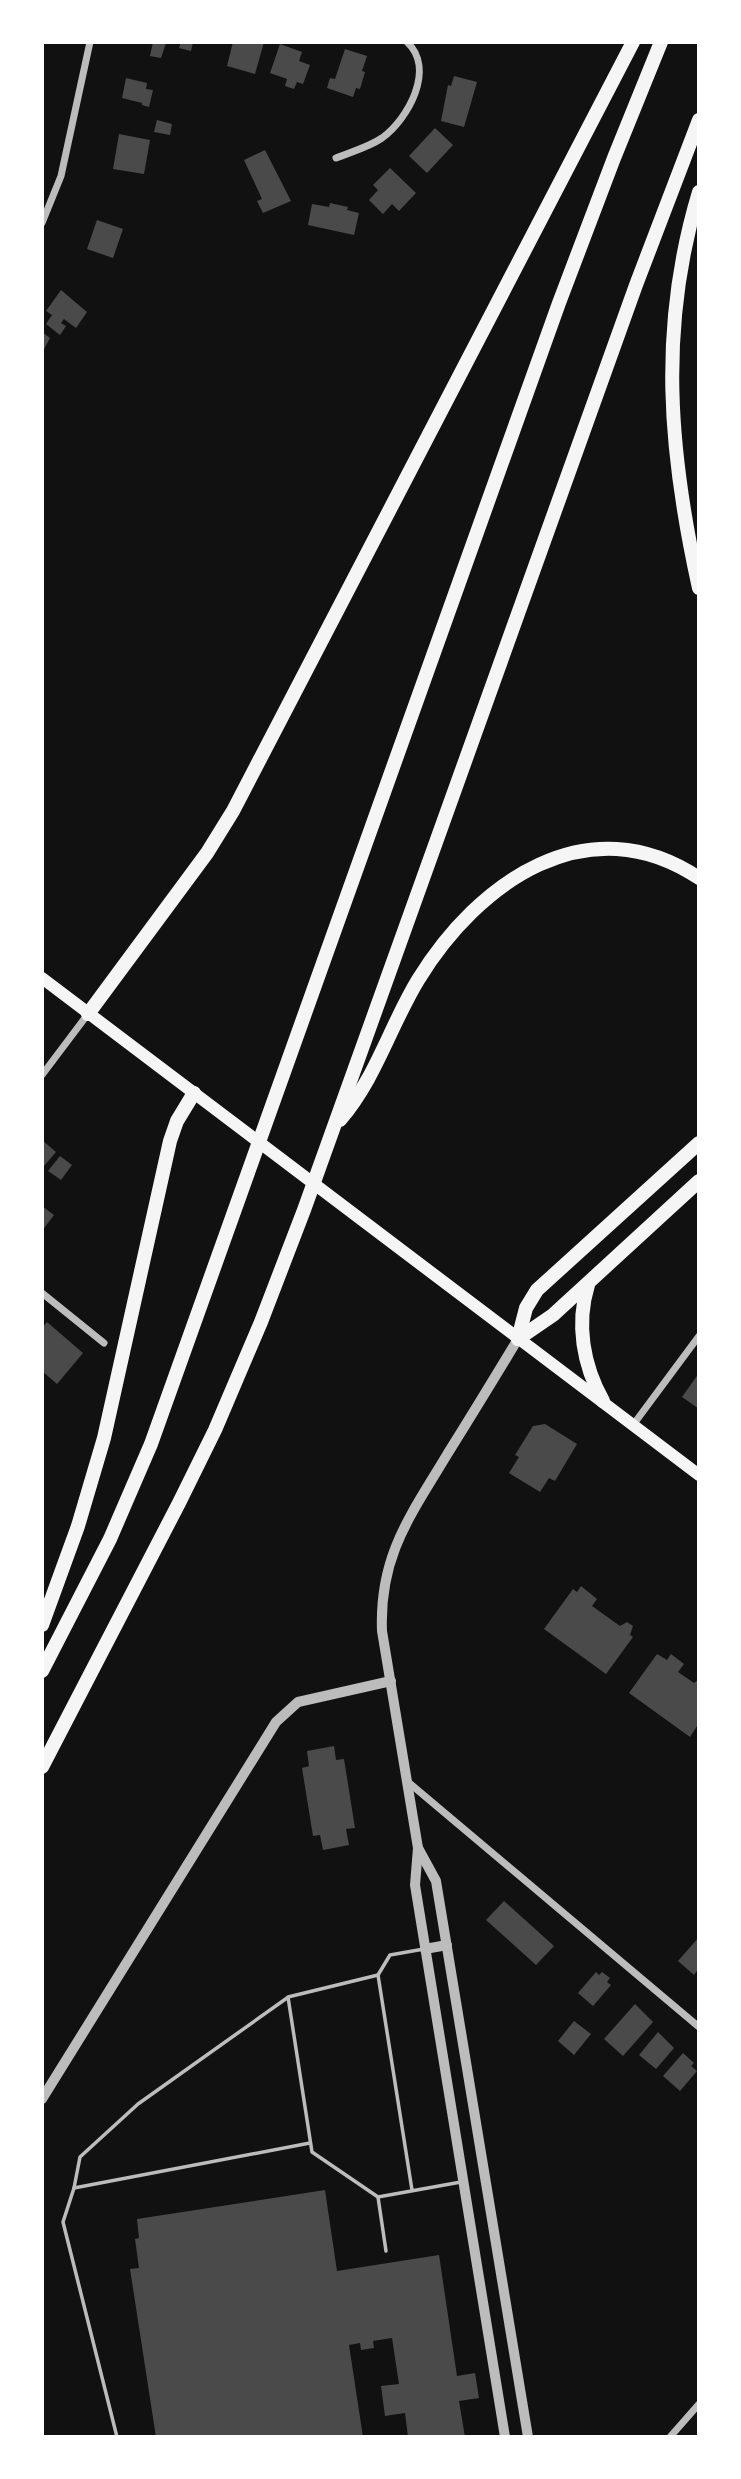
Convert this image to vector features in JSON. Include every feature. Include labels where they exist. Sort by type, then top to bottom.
[{"type":"highway","points":[[88,1014],[207,853],[233,811],[633,42]]},
{"type":"highway","points":[[42,1671],[110,1539],[140,1471],[564,292],[618,146],[662,42]]},
{"type":"highway","points":[[42,1767],[215,1430],[265,1312],[644,261],[699,120]]},
{"type":"highway","points":[[699,192],[676,298],[672,405],[678,480],[699,588]]},
{"type":"highway","points":[[332,1129],[366,1085],[407,1000],[434,957],[469,917],[517,876],[559,855],[606,849],[654,856],[699,878]]},
{"type":"highway","points":[[42,1625],[70,1552],[104,1438],[170,1141],[177,1121],[194,1093]]},
{"type":"highway","points":[[518,1339],[526,1308],[537,1290],[699,1143]]},
{"type":"highway","points":[[518,1339],[549,1319],[699,1181]]},
{"type":"highway","points":[[588,1283],[582,1311],[582,1337],[587,1363],[603,1401]]},
{"type":"main road","points":[[42,978],[699,1475]]},
{"type":"street","points":[[42,223],[61,176],[90,42]]},
{"type":"street","points":[[336,158],[381,138],[410,106],[419,75],[419,59],[407,42]]},
{"type":"street","points":[[42,1075],[88,1014]]},
{"type":"street","points":[[42,1293],[104,1343]]},
{"type":"street","points":[[633,1425],[699,1336]]},
{"type":"street","points":[[505,2437],[415,1885],[418,1848],[382,1631],[382,1614],[383,1587],[393,1551],[407,1520],[518,1339]]},
{"type":"street","points":[[42,2099],[286,1710],[298,1702],[391,1681]]},
{"type":"street","points":[[408,1782],[699,2027]]},
{"type":"street","points":[[418,1848],[436,1881],[527,2437]]},
{"type":"street","points":[[425,1949],[447,1945]]},
{"type":"street","points":[[670,2437],[699,2404]]},
{"type":"lane","points":[[411,2190],[379,1975],[390,1955],[425,1949]]},
{"type":"lane","points":[[117,2437],[63,2222],[80,2157],[138,2104],[288,1997],[379,1975]]},
{"type":"lane","points":[[288,1997],[312,2152],[378,2197],[464,2181]]},
{"type":"lane","points":[[74,2188],[310,2143]]},
{"type":"lane","points":[[378,2197],[386,2251]]},
{"type":"building","points":[[153,42],[166,43],[161,58],[150,56]]},
{"type":"building","points":[[181,42],[193,42],[191,51],[179,48]]},
{"type":"building","points":[[233,42],[264,42],[255,74],[227,66]]},
{"type":"building","points":[[280,44],[302,52],[299,61],[310,65],[303,84],[297,82],[294,89],[285,86],[287,79],[270,73]]},
{"type":"building","points":[[345,49],[367,56],[360,89],[356,88],[353,97],[327,88],[330,78],[335,79]]},
{"type":"building","points":[[454,76],[477,82],[464,127],[441,121],[448,85],[451,86]]},
{"type":"building","points":[[126,78],[147,83],[146,89],[153,90],[149,107],[122,98]]},
{"type":"building","points":[[157,120],[172,124],[170,135],[154,132]]},
{"type":"building","points":[[435,128],[453,145],[427,173],[409,156]]},
{"type":"building","points":[[119,134],[150,140],[144,174],[113,169]]},
{"type":"building","points":[[265,150],[291,201],[263,213],[257,201],[262,199],[244,160]]},
{"type":"building","points":[[390,168],[416,193],[399,211],[392,204],[383,214],[369,200],[378,190],[373,185]]},
{"type":"building","points":[[330,203],[359,213],[354,235],[308,225],[312,204],[329,207]]},
{"type":"building","points":[[97,220],[123,229],[113,258],[87,249]]},
{"type":"building","points":[[61,290],[87,312],[76,328],[64,319],[61,323],[66,326],[60,335],[46,324],[52,315],[46,311]]},
{"type":"building","points":[[42,332],[50,338],[42,353]]},
{"type":"building","points":[[42,1140],[56,1152],[44,1166],[42,1164]]},
{"type":"building","points":[[60,1156],[72,1165],[61,1180],[48,1171]]},
{"type":"building","points":[[42,1206],[54,1215],[42,1231]]},
{"type":"building","points":[[47,1322],[83,1353],[57,1384],[42,1371],[42,1328]]},
{"type":"building","points":[[699,1373],[699,1409],[682,1397]]},
{"type":"building","points":[[545,1424],[577,1444],[555,1481],[549,1478],[540,1492],[509,1473],[519,1457],[515,1455],[533,1426]]},
{"type":"building","points":[[581,1586],[597,1599],[592,1606],[620,1626],[627,1622],[633,1626],[630,1635],[633,1637],[606,1674],[544,1629],[573,1589],[577,1592]]},
{"type":"building","points":[[657,1654],[667,1660],[671,1654],[684,1664],[678,1672],[694,1683],[699,1679],[699,1723],[690,1737],[629,1693]]},
{"type":"building","points":[[334,1746],[336,1760],[344,1759],[355,1828],[346,1829],[349,1845],[323,1850],[320,1835],[313,1836],[302,1768],[309,1766],[307,1751]]},
{"type":"building","points":[[504,1901],[554,1946],[536,1965],[486,1920]]},
{"type":"building","points":[[699,1937],[699,1968],[694,1975],[678,1961]]},
{"type":"building","points":[[596,1972],[599,1975],[602,1972],[610,1978],[607,1982],[611,1985],[593,2006],[578,1993]]},
{"type":"building","points":[[635,2004],[653,2022],[623,2056],[604,2039]]},
{"type":"building","points":[[574,2021],[591,2034],[574,2055],[558,2041]]},
{"type":"building","points":[[658,2032],[674,2048],[656,2069],[639,2055]]},
{"type":"building","points":[[683,2053],[694,2063],[691,2066],[697,2071],[680,2091],[663,2076]]},
{"type":"building","points":[[325,2190],[337,2271],[439,2255],[457,2376],[475,2373],[479,2398],[459,2401],[465,2437],[408,2437],[405,2413],[385,2416],[381,2386],[399,2384],[392,2338],[373,2341],[374,2348],[361,2350],[360,2343],[349,2345],[363,2437],[156,2437],[130,2269],[139,2268],[135,2239],[139,2238],[137,2219]]}]
